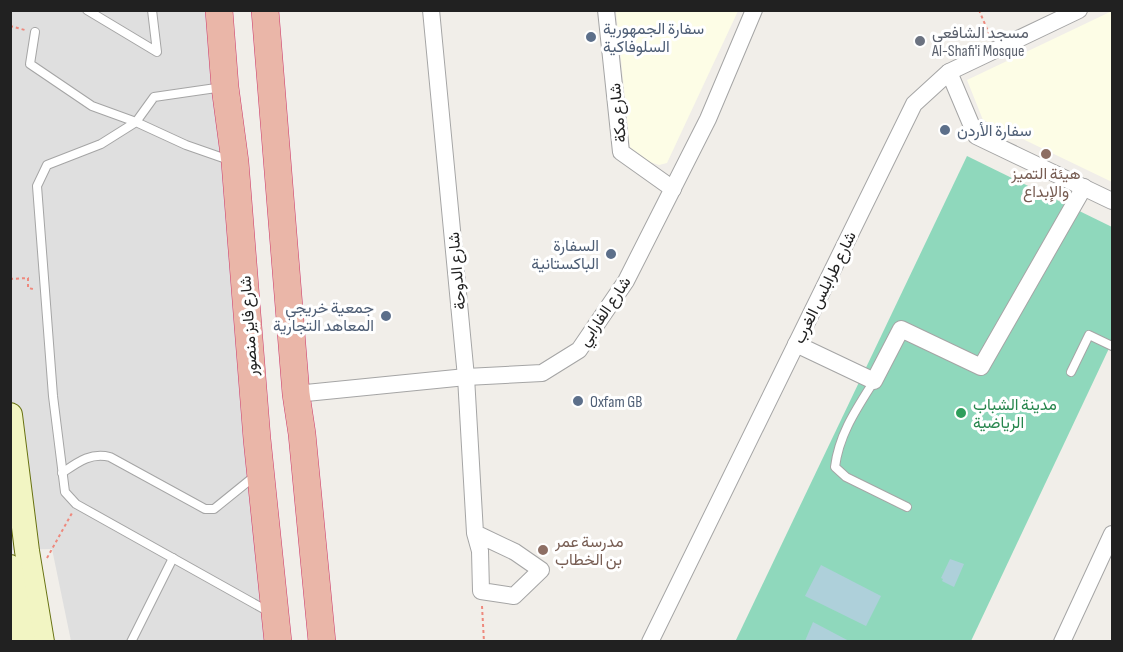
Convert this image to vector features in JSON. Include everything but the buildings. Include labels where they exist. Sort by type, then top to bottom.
[{"type":"highway","name":"شارع فايز منصور","points":[[219,10],[225,87],[235,162],[260,471],[277,629]]},
{"type":"highway","points":[[265,10],[296,394],[322,642]]},
{"type":"main road","points":[[10,415],[22,642]]},
{"type":"main road","points":[[17,564],[42,642]]},
{"type":"street","name":"شارع الدوحة","points":[[431,10],[466,377],[475,533],[480,551],[481,591]]},
{"type":"street","name":"شارع مكة","points":[[606,10],[621,152],[673,189]]},
{"type":"street","name":"شارع الفارابي","points":[[296,394],[466,377],[542,373],[579,350],[626,281],[708,119],[754,10]]},
{"type":"street","name":"شارع طرابلس الغرب","points":[[650,642],[914,105],[949,72],[1079,10]]},
{"type":"street","points":[[949,72],[976,136],[1113,201]]},
{"type":"street","points":[[796,344],[874,381],[901,329],[981,367],[1084,187]]},
{"type":"street","points":[[475,533],[514,552],[541,570],[514,596],[481,591]]},
{"type":"street","points":[[1062,642],[1113,534]]},
{"type":"lane","points":[[87,10],[157,52],[152,10]]},
{"type":"lane","points":[[35,32],[30,64],[92,105],[186,145],[235,162]]},
{"type":"lane","points":[[225,87],[154,98],[136,123],[101,144],[47,165],[37,186],[53,396],[65,492],[76,504],[173,558],[277,629]]},
{"type":"lane","points":[[1071,372],[1089,335],[1113,346]]},
{"type":"lane","points":[[874,381],[847,426],[836,454],[835,467],[846,477],[908,507]]},
{"type":"lane","points":[[62,473],[93,455],[100,454],[110,457],[205,509],[214,509],[260,471]]},
{"type":"lane","points":[[130,642],[173,558]]},
{"type":"path","points":[[979,10],[996,50]]},
{"type":"path","points":[[10,26],[35,32]]},
{"type":"path","points":[[10,279],[28,278],[28,288],[45,291]]},
{"type":"path","points":[[17,564],[45,561],[76,504]]},
{"type":"path","points":[[481,591],[484,642]]},
{"type":"shaded area","points":[[10,11],[210,11],[267,641],[71,641],[52,549],[11,550]]},
{"type":"shaded area","points":[[616,11],[738,11],[667,163],[659,165],[650,162],[630,147]]},
{"type":"shaded area","points":[[1112,11],[1112,182],[983,120],[967,80]]},
{"type":"green space","name":"مدينة الشباب الرياضية","points":[[967,156],[1112,227],[1112,342],[971,641],[735,642]]},
{"type":"water","points":[[950,559],[964,564],[954,587],[942,581],[941,578]]},
{"type":"water","points":[[821,565],[881,596],[866,626],[805,596]]},
{"type":"water","points":[[813,622],[849,641],[805,641]]},
{"type":"place","name":"سفارة الجمهورية السلوفاكية","points":[[591,37]]},
{"type":"place","name":"مسجد الشافعي Al-Shafi'i Mosque","points":[[920,41]]},
{"type":"place","name":"سفارة الأردن","points":[[945,130]]},
{"type":"place","name":"هيئة التميز والإبداع","points":[[1046,154]]},
{"type":"place","name":"السفارة الباكستانية","points":[[611,254]]},
{"type":"place","name":"جمعية خريجي المعاهد التجارية","points":[[386,316]]},
{"type":"place","name":"Oxfam GB","points":[[578,401]]},
{"type":"place","name":"مدينة الشباب الرياضية","points":[[961,413]]},
{"type":"place","name":"مدرسة عمر بن الخطاب","points":[[543,550]]}]
